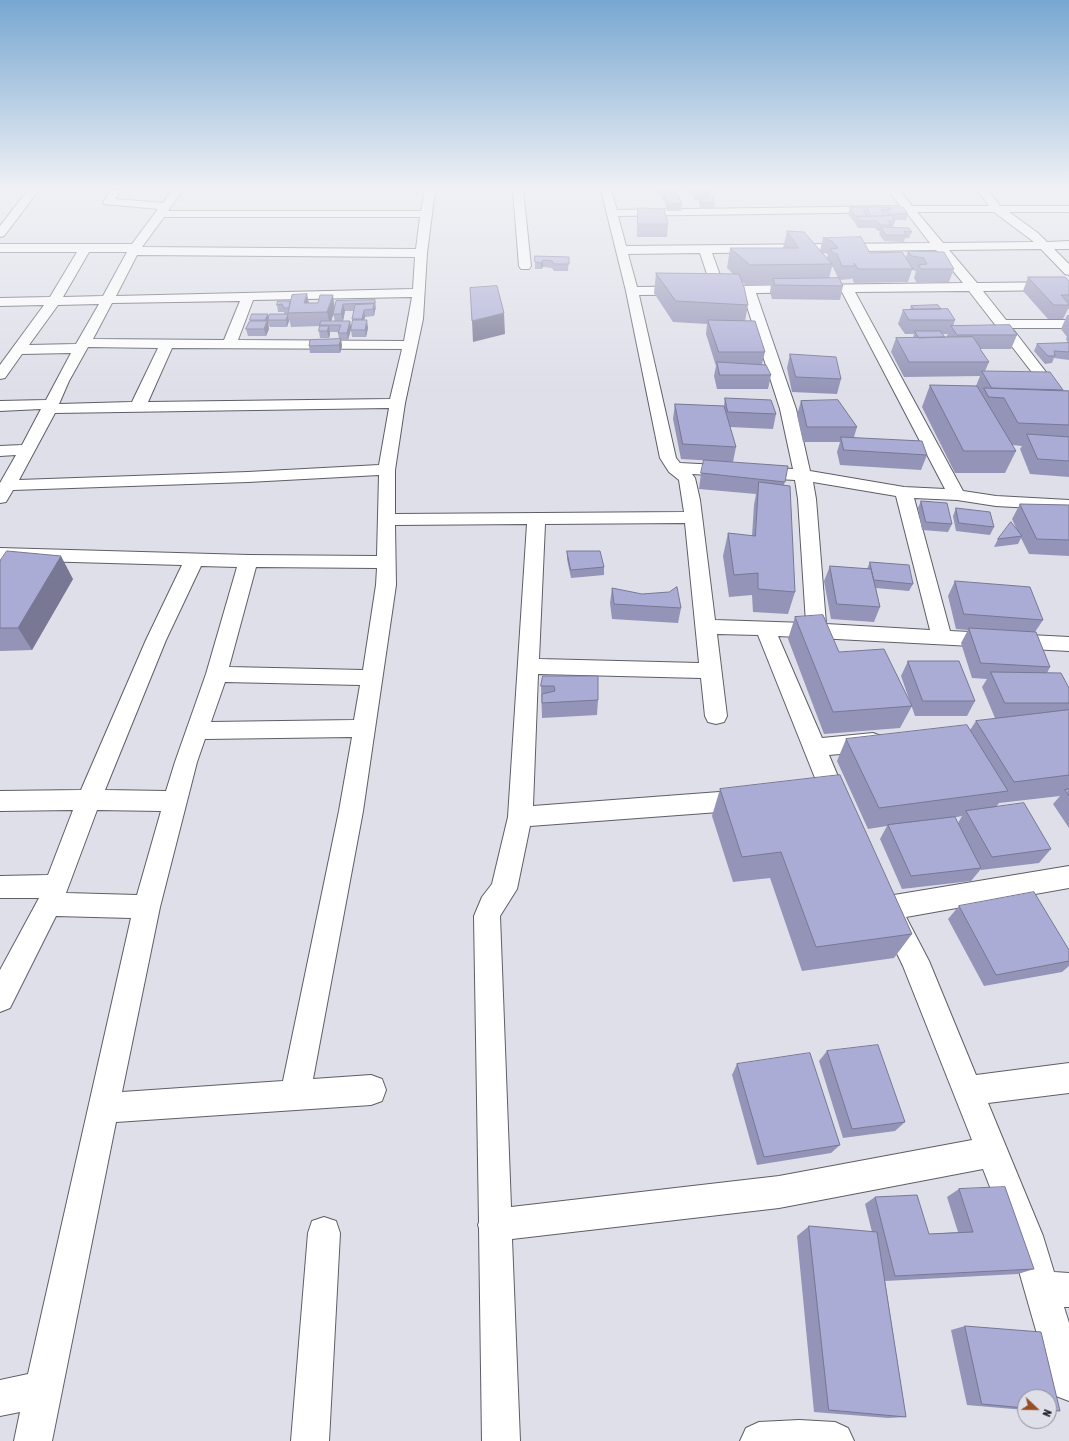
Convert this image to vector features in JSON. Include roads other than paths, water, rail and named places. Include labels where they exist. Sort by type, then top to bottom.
[{"type":"street","points":[[0,374],[54,300],[79,257]]},
{"type":"street","points":[[4,492],[130,257]]},
{"type":"street","points":[[295,1094],[351,811],[386,585],[387,470],[397,403],[410,345],[419,293],[421,257]]},
{"type":"street","points":[[524,257],[525,266]]},
{"type":"street","points":[[623,257],[632,291],[668,458],[675,468],[687,478],[693,517],[716,716]]},
{"type":"street","points":[[707,257],[719,290]]},
{"type":"street","points":[[947,257],[1002,324],[1069,413]]},
{"type":"street","points":[[1056,257],[1069,271]]},
{"type":"street","points":[[632,291],[1069,286]]},
{"type":"street","points":[[847,289],[957,495]]},
{"type":"street","points":[[748,290],[788,409],[803,475],[807,499],[816,631]]},
{"type":"street","points":[[0,302],[419,293]]},
{"type":"street","points":[[229,344],[248,296]]},
{"type":"street","points":[[1002,324],[1069,324]]},
{"type":"street","points":[[18,350],[82,346],[167,344],[410,345]]},
{"type":"street","points":[[138,406],[167,344]]},
{"type":"street","points":[[0,406],[397,403]]},
{"type":"street","points":[[0,451],[27,450]]},
{"type":"street","points":[[675,468],[803,475],[904,492],[1069,505]]},
{"type":"street","points":[[4,492],[387,470]]},
{"type":"street","points":[[904,492],[942,637]]},
{"type":"street","points":[[386,520],[693,517]]},
{"type":"street","points":[[501,1441],[494,1225],[487,916],[491,905],[504,888],[520,817],[536,518]]},
{"type":"street","points":[[0,554],[194,560],[386,562]]},
{"type":"street","points":[[0,998],[52,895],[89,800],[156,640],[194,560]]},
{"type":"street","points":[[33,1441],[147,907],[175,801],[217,674],[248,561]]},
{"type":"street","points":[[706,627],[765,628],[1069,644]]},
{"type":"street","points":[[765,628],[814,748],[821,795],[846,823]]},
{"type":"street","points":[[527,666],[711,670]]},
{"type":"street","points":[[217,674],[372,678]]},
{"type":"street","points":[[197,731],[364,728]]},
{"type":"street","points":[[814,748],[892,740]]},
{"type":"street","points":[[520,817],[770,798]]},
{"type":"street","points":[[0,801],[175,801]]},
{"type":"street","points":[[1069,877],[883,897],[915,961],[1026,1236],[1055,1290],[1069,1383]]},
{"type":"street","points":[[0,887],[147,907]]},
{"type":"street","points":[[967,1091],[1069,1078]]},
{"type":"street","points":[[104,1108],[371,1090]]},
{"type":"street","points":[[494,1225],[779,1192],[992,1152]]},
{"type":"street","points":[[310,1441],[324,1233]]},
{"type":"street","points":[[0,1398],[43,1389]]},
{"type":"street","points":[[759,1441],[799,1439],[835,1441]]}]
